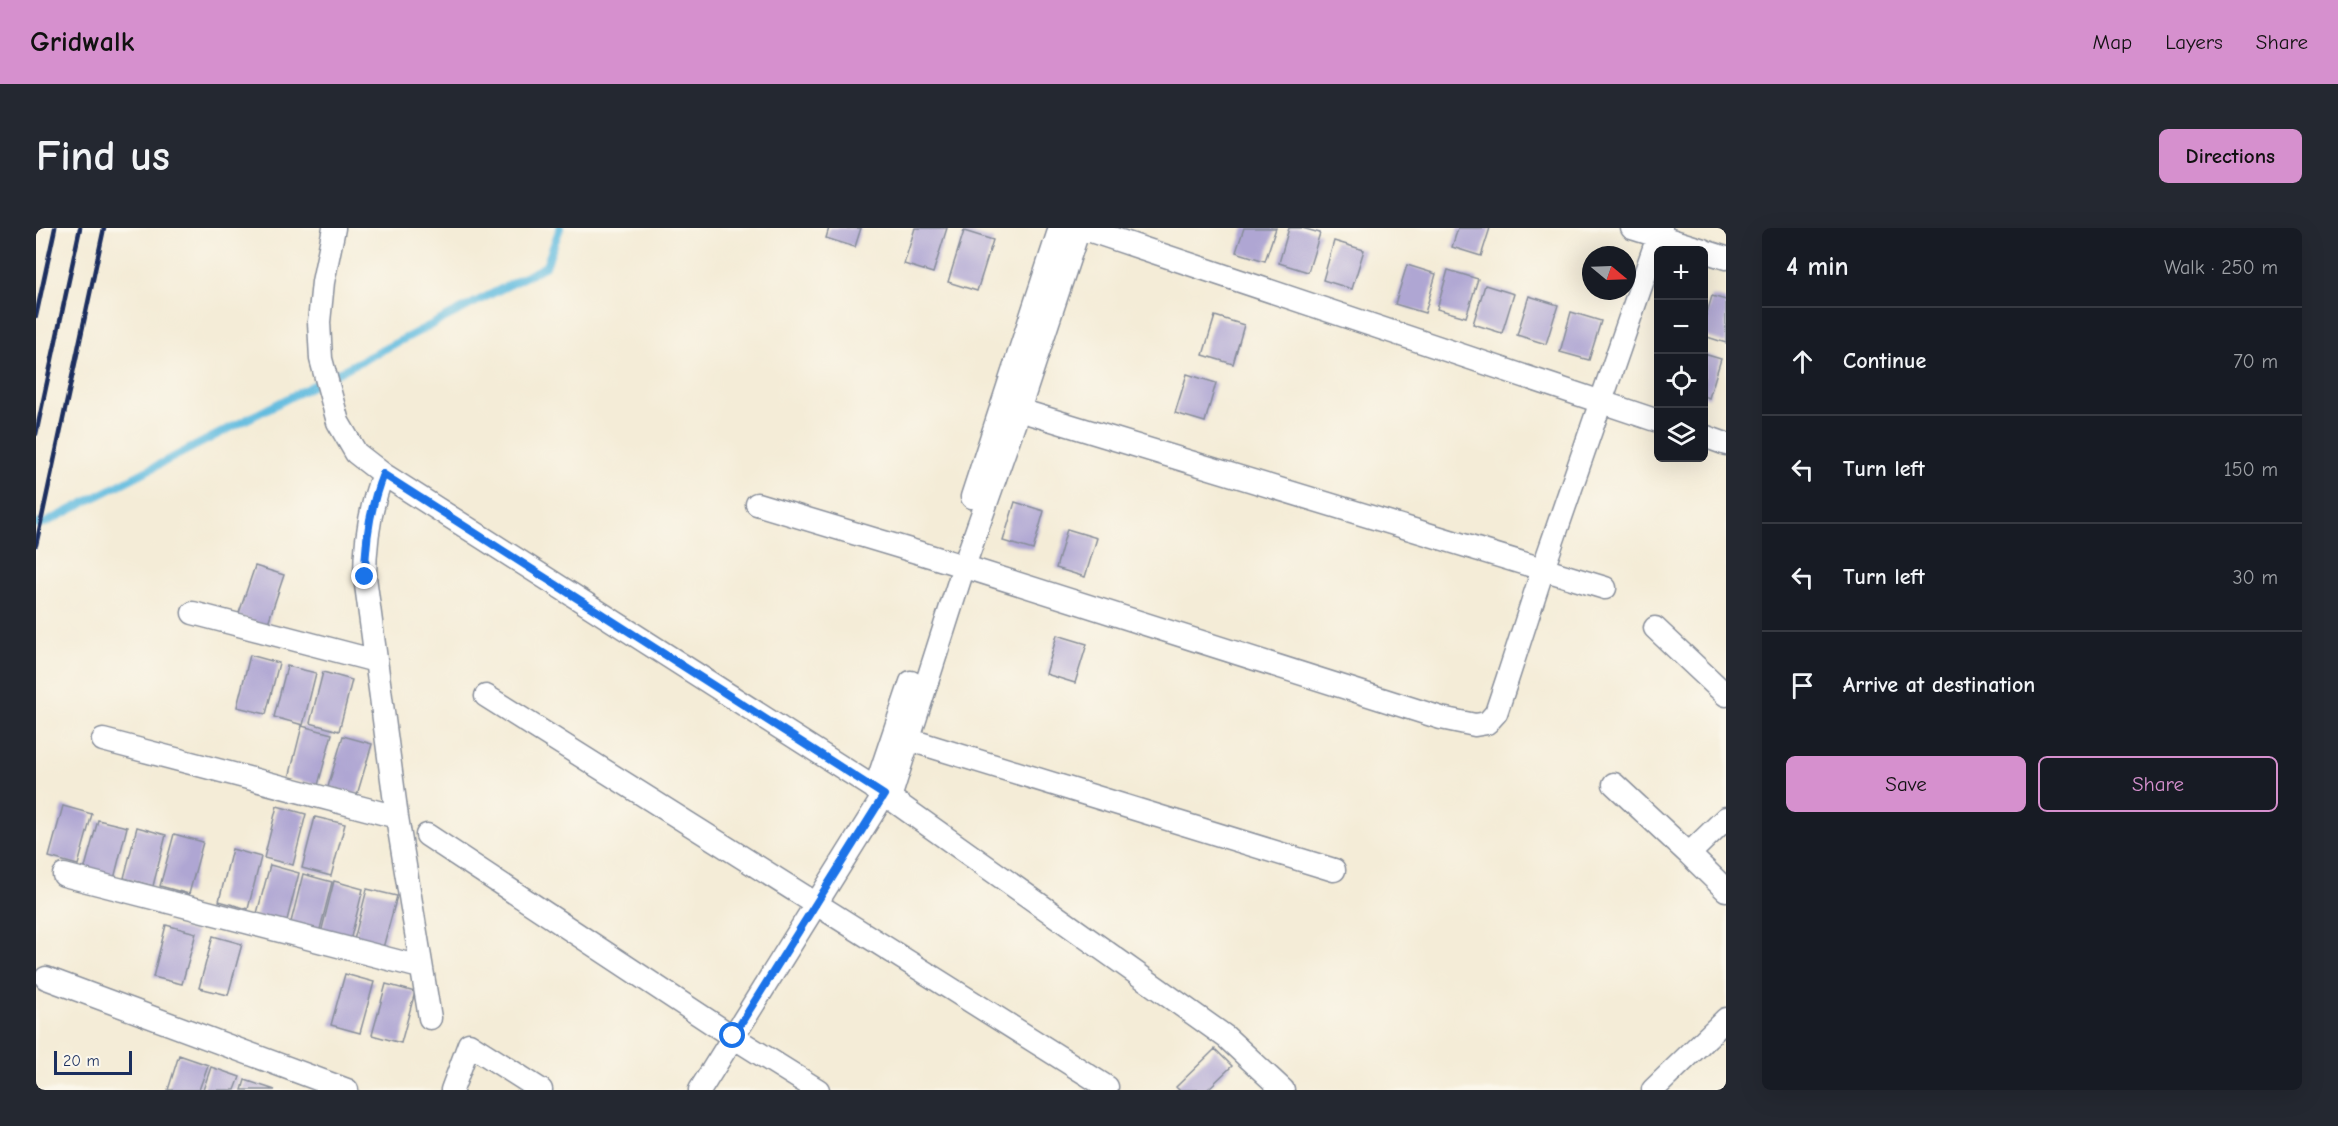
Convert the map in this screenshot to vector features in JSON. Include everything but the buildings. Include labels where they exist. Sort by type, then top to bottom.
[{"type":"street","points":[[334,228],[323,282],[319,322],[321,359],[338,422],[356,453],[383,474],[883,794],[1226,1037],[1283,1090]]},
{"type":"street","points":[[1012,406],[1060,228]]},
{"type":"street","points":[[700,1090],[883,794],[957,564],[1012,406],[1081,228],[1654,419]]},
{"type":"street","points":[[1632,228],[1659,232],[1693,246]]},
{"type":"street","points":[[757,504],[957,564],[1441,718],[1475,725],[1487,723],[1496,713],[1659,232]]},
{"type":"street","points":[[1708,252],[1726,258]]},
{"type":"street","points":[[1012,406],[1605,588]]},
{"type":"street","points":[[1708,437],[1726,444]]},
{"type":"street","points":[[383,474],[375,492],[365,546],[365,577],[397,818],[429,1018]]},
{"type":"street","points":[[193,613],[376,661]]},
{"type":"street","points":[[1654,628],[1726,694]]},
{"type":"street","points":[[486,696],[1107,1087]]},
{"type":"street","points":[[902,738],[1334,870]]},
{"type":"street","points":[[103,740],[397,818]]},
{"type":"street","points":[[1614,784],[1726,890]]},
{"type":"street","points":[[1689,854],[1726,818]]},
{"type":"street","points":[[427,835],[818,1090]]},
{"type":"street","points":[[64,875],[420,967]]},
{"type":"street","points":[[46,978],[347,1090]]},
{"type":"street","points":[[1653,1090],[1726,1019]]},
{"type":"street","points":[[452,1090],[469,1044],[541,1090]]},
{"type":"waterway","points":[[36,524],[45,523],[546,266],[560,228]]},
{"type":"railway","points":[[36,316],[55,228]]},
{"type":"railway","points":[[36,434],[80,228]]},
{"type":"railway","points":[[36,545],[104,228]]},
{"type":"route","points":[[365,577],[365,546],[375,492],[383,474],[884,795],[733,1036]]}]
